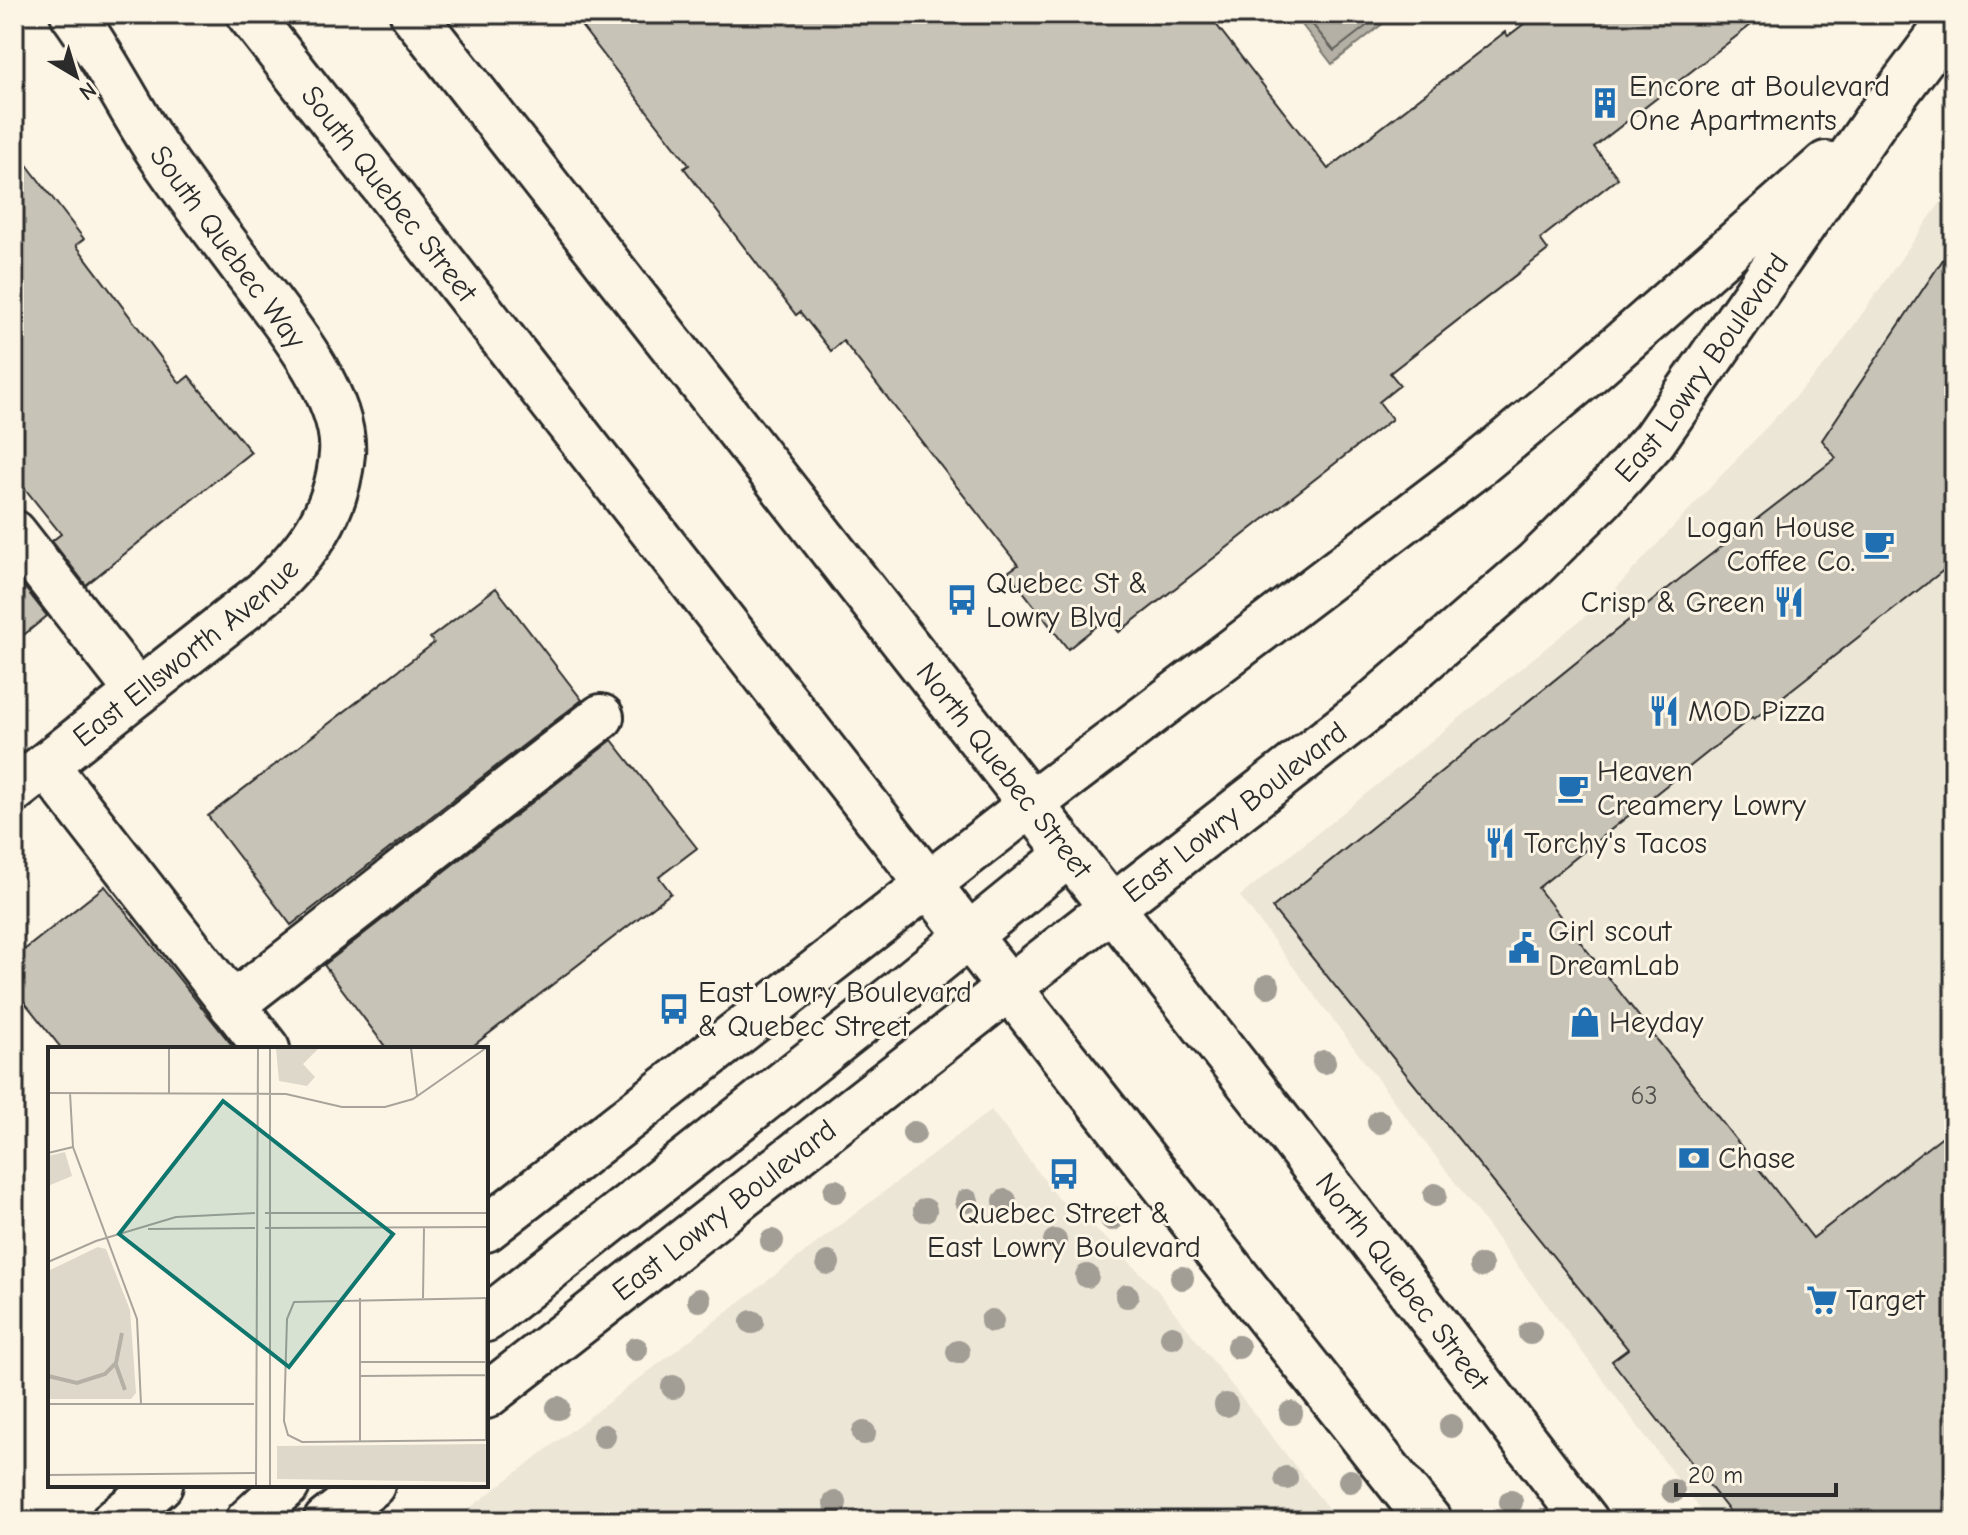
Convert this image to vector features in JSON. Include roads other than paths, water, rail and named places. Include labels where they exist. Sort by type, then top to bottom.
[{"type":"main road","name":"South Quebec Way","points":[[73,14],[155,147],[288,327],[318,374],[336,416],[342,452],[334,494]]},
{"type":"main road","name":"South Quebec Street","points":[[249,14],[928,883]]},
{"type":"main road","name":"North Quebec Street","points":[[413,14],[1367,1234],[1586,1521]]},
{"type":"main road","name":"East Lowry Boulevard","points":[[488,1394],[1366,710],[1535,564],[1601,499],[1654,440],[1876,120],[1954,16]]},
{"type":"main road","name":"East Lowry Boulevard","points":[[488,1227],[928,883],[1479,464],[1584,377],[1876,120]]},
{"type":"main road","name":"East Ellsworth Avenue","points":[[30,777],[264,593],[294,564],[318,533],[334,494]]},
{"type":"main road","points":[[14,533],[138,692]]},
{"type":"main road","points":[[232,1005],[601,717]]},
{"type":"main road","points":[[30,777],[232,1005],[265,1047]]},
{"type":"main road","points":[[488,1317],[1069,854]]},
{"type":"main road","points":[[928,883],[1429,1521]]},
{"type":"main road","points":[[114,1521],[157,1487]]},
{"type":"main road","points":[[248,1521],[285,1487]]},
{"type":"main road","points":[[326,1521],[369,1487]]},
{"type":"water","points":[[1300,14],[1395,14],[1332,64],[1296,17]]},
{"type":"place","name":"Encore at Boulevard One Apartments","points":[[1605,103]]},
{"type":"place","name":"Logan House Coffee Co.","points":[[1879,544]]},
{"type":"place","name":"Quebec St & Lowry Blvd","points":[[962,600]]},
{"type":"place","name":"Crisp & Green","points":[[1789,602]]},
{"type":"place","name":"MOD Pizza","points":[[1664,711]]},
{"type":"place","name":"Heaven Creamery Lowry","points":[[1573,788]]},
{"type":"place","name":"Torchy's Tacos","points":[[1500,843]]},
{"type":"place","name":"Girl scout DreamLab","points":[[1524,948]]},
{"type":"place","name":"East Lowry Boulevard & Quebec Street","points":[[674,1009]]},
{"type":"place","name":"Heyday","points":[[1585,1022]]},
{"type":"place","name":"Chase","points":[[1694,1158]]},
{"type":"place","name":"Quebec Street & East Lowry Boulevard","points":[[1064,1174]]},
{"type":"place","name":"Target","points":[[1822,1300]]}]
